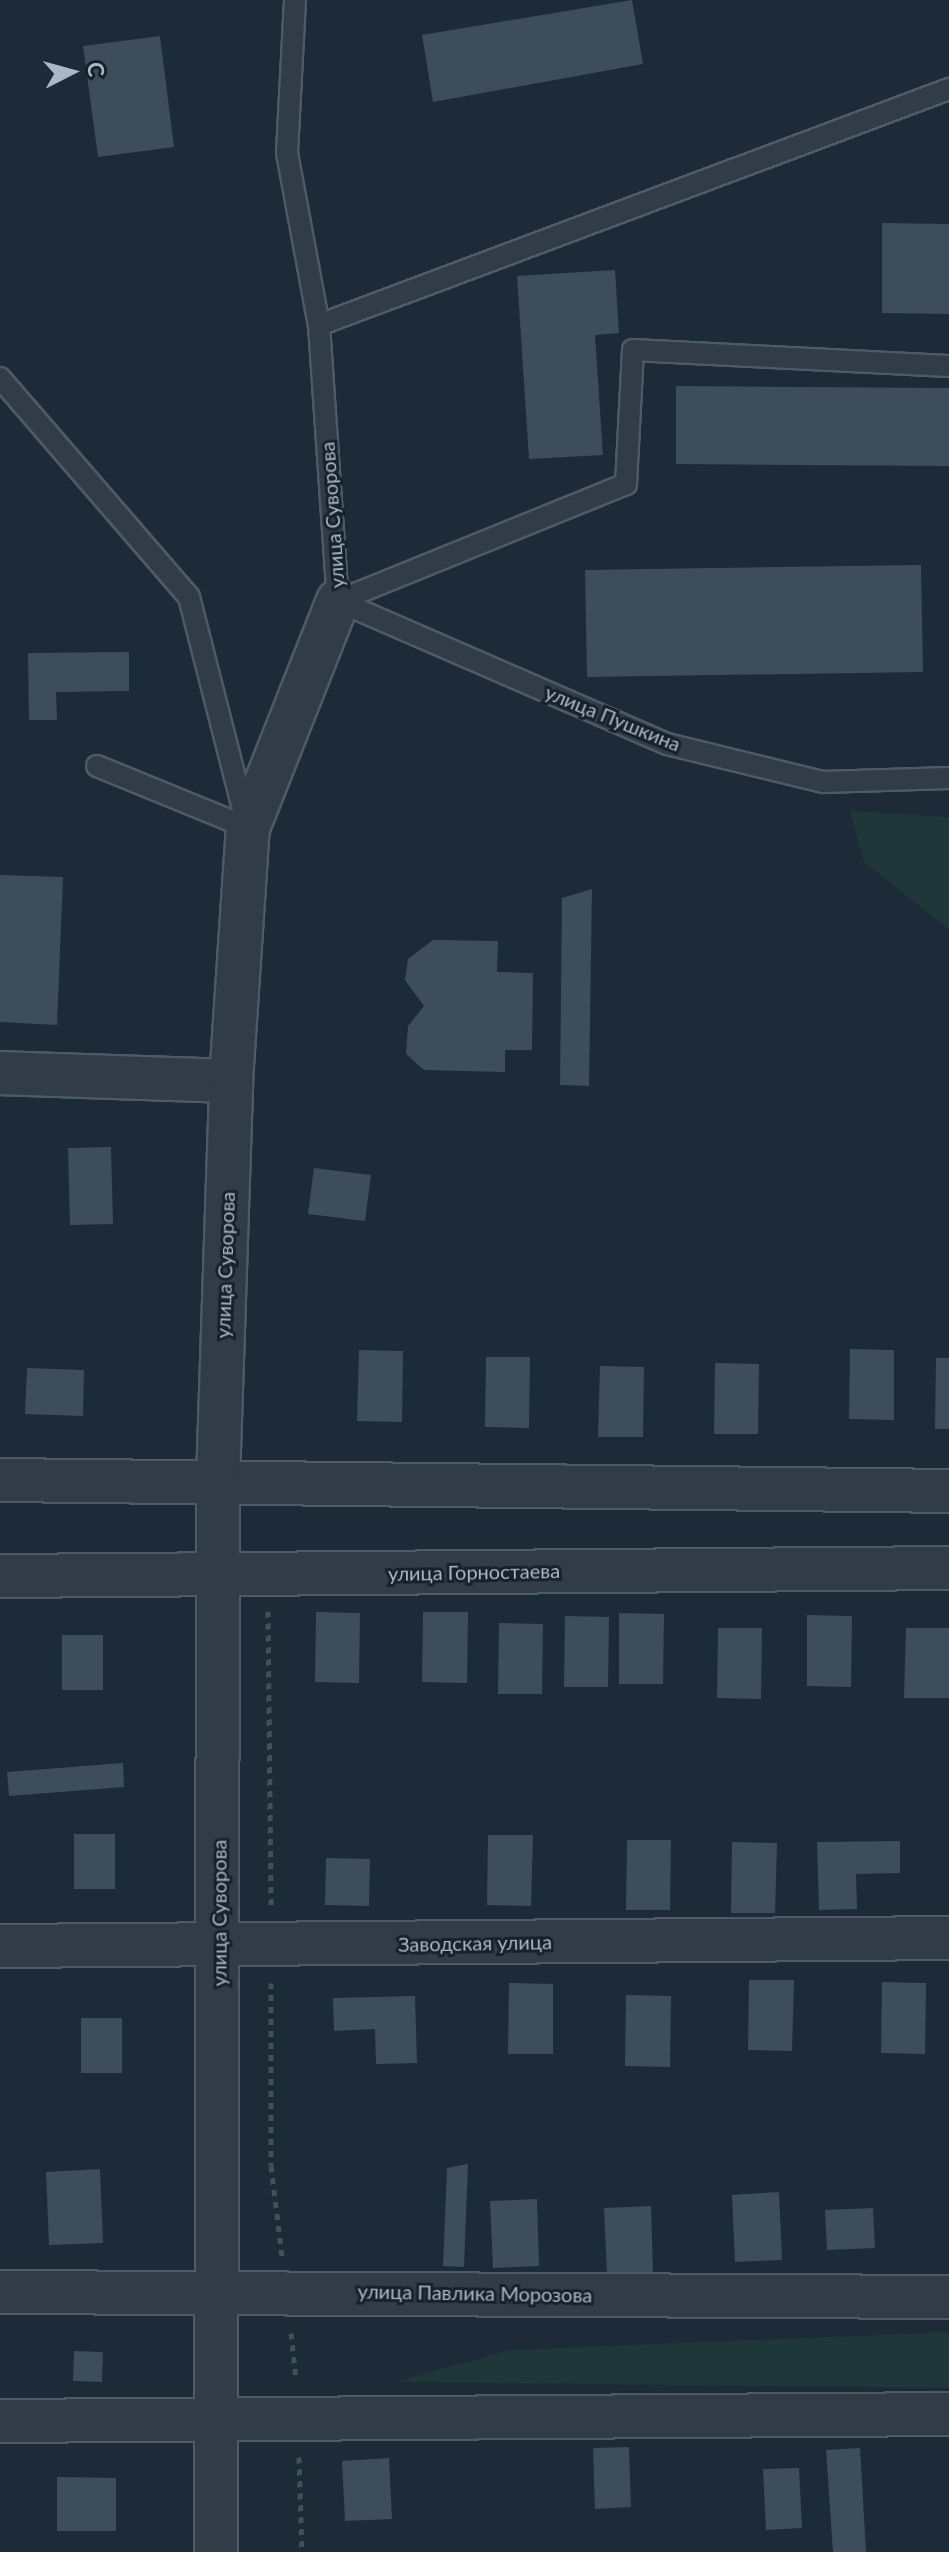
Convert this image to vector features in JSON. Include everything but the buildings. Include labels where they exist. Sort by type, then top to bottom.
[{"type":"street","name":"улица Суворова","points":[[216,2552],[221,1578],[218,1481],[231,1081],[248,828],[338,601]]},
{"type":"street","points":[[0,1073],[231,1081]]},
{"type":"street","points":[[0,1480],[949,1491]]},
{"type":"street","name":"улица Горностаева","points":[[0,1576],[221,1578],[949,1568]]},
{"type":"street","name":"Заводская улица","points":[[0,1946],[949,1938]]},
{"type":"street","name":"улица Павлика Морозова","points":[[0,2292],[286,2291],[949,2297]]},
{"type":"street","points":[[0,2421],[949,2414]]},
{"type":"lane","name":"улица Суворова","points":[[295,0],[287,153],[319,325],[338,601]]},
{"type":"lane","points":[[319,325],[949,89]]},
{"type":"lane","points":[[338,601],[626,484],[633,350],[949,366]]},
{"type":"lane","points":[[0,378],[189,597],[248,828]]},
{"type":"lane","name":"улица Пушкина","points":[[338,601],[667,744],[823,782],[949,778]]},
{"type":"lane","points":[[97,766],[248,828]]},
{"type":"path","points":[[268,1576],[271,2166],[298,2419],[302,2552]]},
{"type":"green space","points":[[850,811],[949,817],[949,930],[864,862]]},
{"type":"green space","points":[[949,2332],[949,2388],[395,2382],[510,2350]]}]
